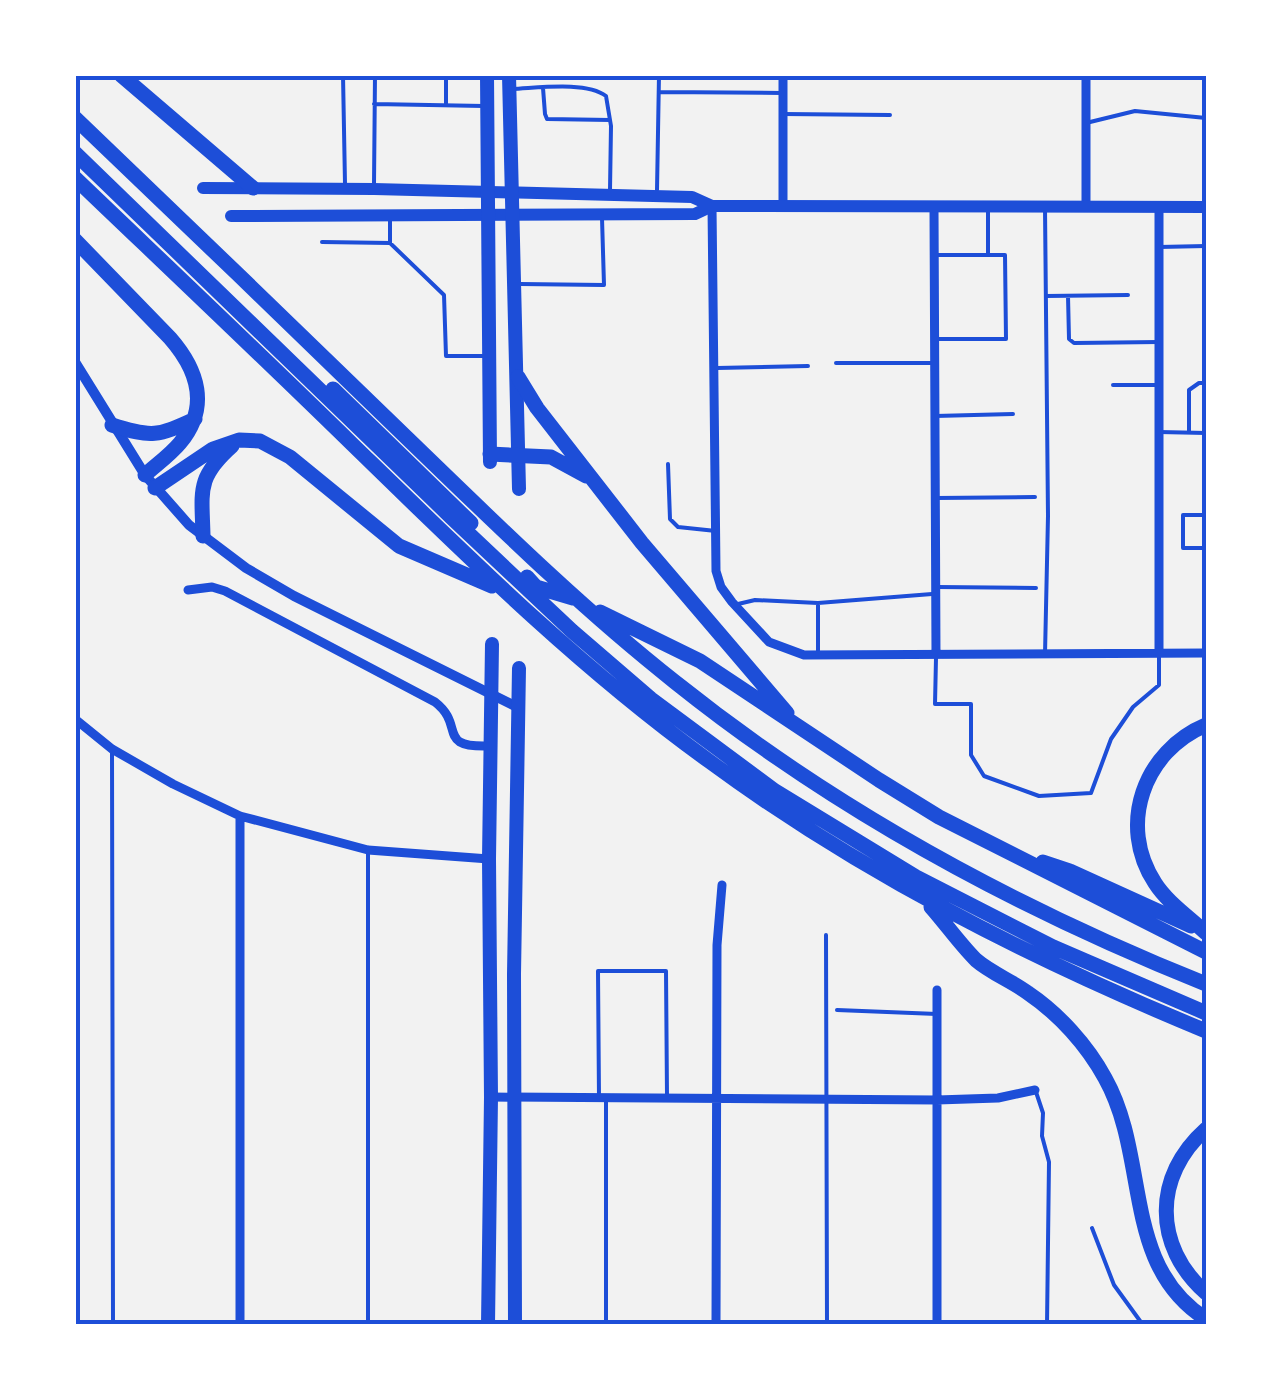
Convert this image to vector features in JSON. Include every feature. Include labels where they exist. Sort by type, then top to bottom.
[{"type":"highway","points":[[121,75],[253,188]]},
{"type":"highway","points":[[75,118],[578,600],[676,683],[784,762],[880,825],[1020,901],[1206,984]]},
{"type":"highway","points":[[75,140],[536,586],[578,600],[700,662],[939,816],[1206,952]]},
{"type":"highway","points":[[75,153],[532,594],[651,699],[775,790],[916,877],[1053,946],[1206,1013]]},
{"type":"highway","points":[[75,178],[505,592],[624,696],[709,762],[822,838],[926,900],[1100,985],[1206,1031]]},
{"type":"highway","points":[[80,245],[184,354],[194,374],[198,396],[195,419],[150,482]]},
{"type":"highway","points":[[518,377],[537,408],[664,569],[799,728]]},
{"type":"highway","points":[[112,425],[138,434],[157,434],[195,419]]},
{"type":"highway","points":[[150,482],[238,440],[260,442],[290,457],[399,546],[505,592]]},
{"type":"highway","points":[[202,536],[205,477],[238,440]]},
{"type":"highway","points":[[490,458],[519,454],[559,459],[594,480]]},
{"type":"highway","points":[[1206,725],[1182,738],[1160,758],[1144,785],[1138,812],[1138,841],[1157,888],[1206,933]]},
{"type":"highway","points":[[1001,849],[1070,871],[1206,933]]},
{"type":"highway","points":[[926,900],[978,961],[1031,994],[1090,1054],[1118,1104],[1159,1270],[1180,1298],[1206,1319]]},
{"type":"highway","points":[[1206,1129],[1176,1166],[1166,1212],[1175,1252],[1189,1277],[1206,1293]]},
{"type":"main road","points":[[487,75],[490,458]]},
{"type":"main road","points":[[509,82],[519,489]]},
{"type":"main road","points":[[203,188],[692,196],[712,206],[1206,207]]},
{"type":"main road","points":[[232,216],[695,214],[712,206]]},
{"type":"main road","points":[[488,1325],[492,644]]},
{"type":"main road","points":[[515,1325],[519,668]]},
{"type":"street","points":[[783,75],[783,207]]},
{"type":"street","points":[[1086,75],[1086,207]]},
{"type":"street","points":[[712,206],[716,571],[720,586],[770,642],[804,655],[1206,653]]},
{"type":"street","points":[[1159,652],[1160,206]]},
{"type":"street","points":[[934,208],[936,654]]},
{"type":"street","points":[[75,362],[150,482],[202,536],[294,596],[519,708]]},
{"type":"street","points":[[188,590],[212,587],[225,591],[436,702],[447,714],[461,744],[490,746]]},
{"type":"street","points":[[75,719],[112,750],[240,816],[368,850],[489,859]]},
{"type":"street","points":[[240,816],[240,1325]]},
{"type":"street","points":[[716,1325],[717,945],[722,885]]},
{"type":"street","points":[[937,990],[937,1325]]},
{"type":"street","points":[[491,1097],[936,1100],[998,1098],[1035,1090]]},
{"type":"lane","points":[[343,75],[345,189]]},
{"type":"lane","points":[[374,189],[375,75]]},
{"type":"lane","points":[[446,75],[446,105]]},
{"type":"lane","points":[[657,196],[659,75]]},
{"type":"lane","points":[[509,82],[543,88],[585,88],[606,96],[610,120],[610,194]]},
{"type":"lane","points":[[543,88],[547,119],[610,120]]},
{"type":"lane","points":[[658,92],[783,93]]},
{"type":"lane","points":[[374,104],[487,106]]},
{"type":"lane","points":[[1086,123],[1135,111],[1206,118]]},
{"type":"lane","points":[[783,114],[890,116]]},
{"type":"lane","points":[[1045,207],[1045,654]]},
{"type":"lane","points":[[988,208],[988,255]]},
{"type":"lane","points":[[515,284],[604,284],[602,215]]},
{"type":"lane","points":[[390,216],[390,243]]},
{"type":"lane","points":[[322,242],[390,243],[444,295],[446,356],[490,356]]},
{"type":"lane","points":[[1160,247],[1206,246]]},
{"type":"lane","points":[[934,256],[1005,255],[1006,339],[935,339]]},
{"type":"lane","points":[[1046,296],[1128,295]]},
{"type":"lane","points":[[1068,296],[1069,339],[1074,343],[1159,342]]},
{"type":"lane","points":[[836,363],[935,363]]},
{"type":"lane","points":[[714,368],[808,366]]},
{"type":"lane","points":[[1188,433],[1189,390],[1206,383]]},
{"type":"lane","points":[[1113,385],[1159,385]]},
{"type":"lane","points":[[936,416],[1013,414]]},
{"type":"lane","points":[[1159,432],[1206,433]]},
{"type":"lane","points":[[668,464],[670,519],[678,527],[716,531]]},
{"type":"lane","points":[[936,498],[1035,497]]},
{"type":"lane","points":[[1206,515],[1182,514],[1183,548],[1206,548]]},
{"type":"lane","points":[[735,605],[755,600],[818,603],[937,590],[1036,588]]},
{"type":"lane","points":[[818,603],[818,655]]},
{"type":"lane","points":[[936,654],[935,704],[971,704],[971,755],[984,776],[1039,796],[1090,793],[1112,739],[1133,706],[1159,685],[1159,652]]},
{"type":"lane","points":[[112,750],[113,1325]]},
{"type":"lane","points":[[368,850],[368,1325]]},
{"type":"lane","points":[[826,934],[826,1325]]},
{"type":"lane","points":[[606,1325],[598,971],[666,971],[667,1098]]},
{"type":"lane","points":[[837,1010],[937,1014]]},
{"type":"lane","points":[[1035,1090],[1044,1113],[1042,1136],[1049,1162],[1047,1325]]},
{"type":"lane","points":[[1092,1228],[1114,1285],[1143,1325]]}]
